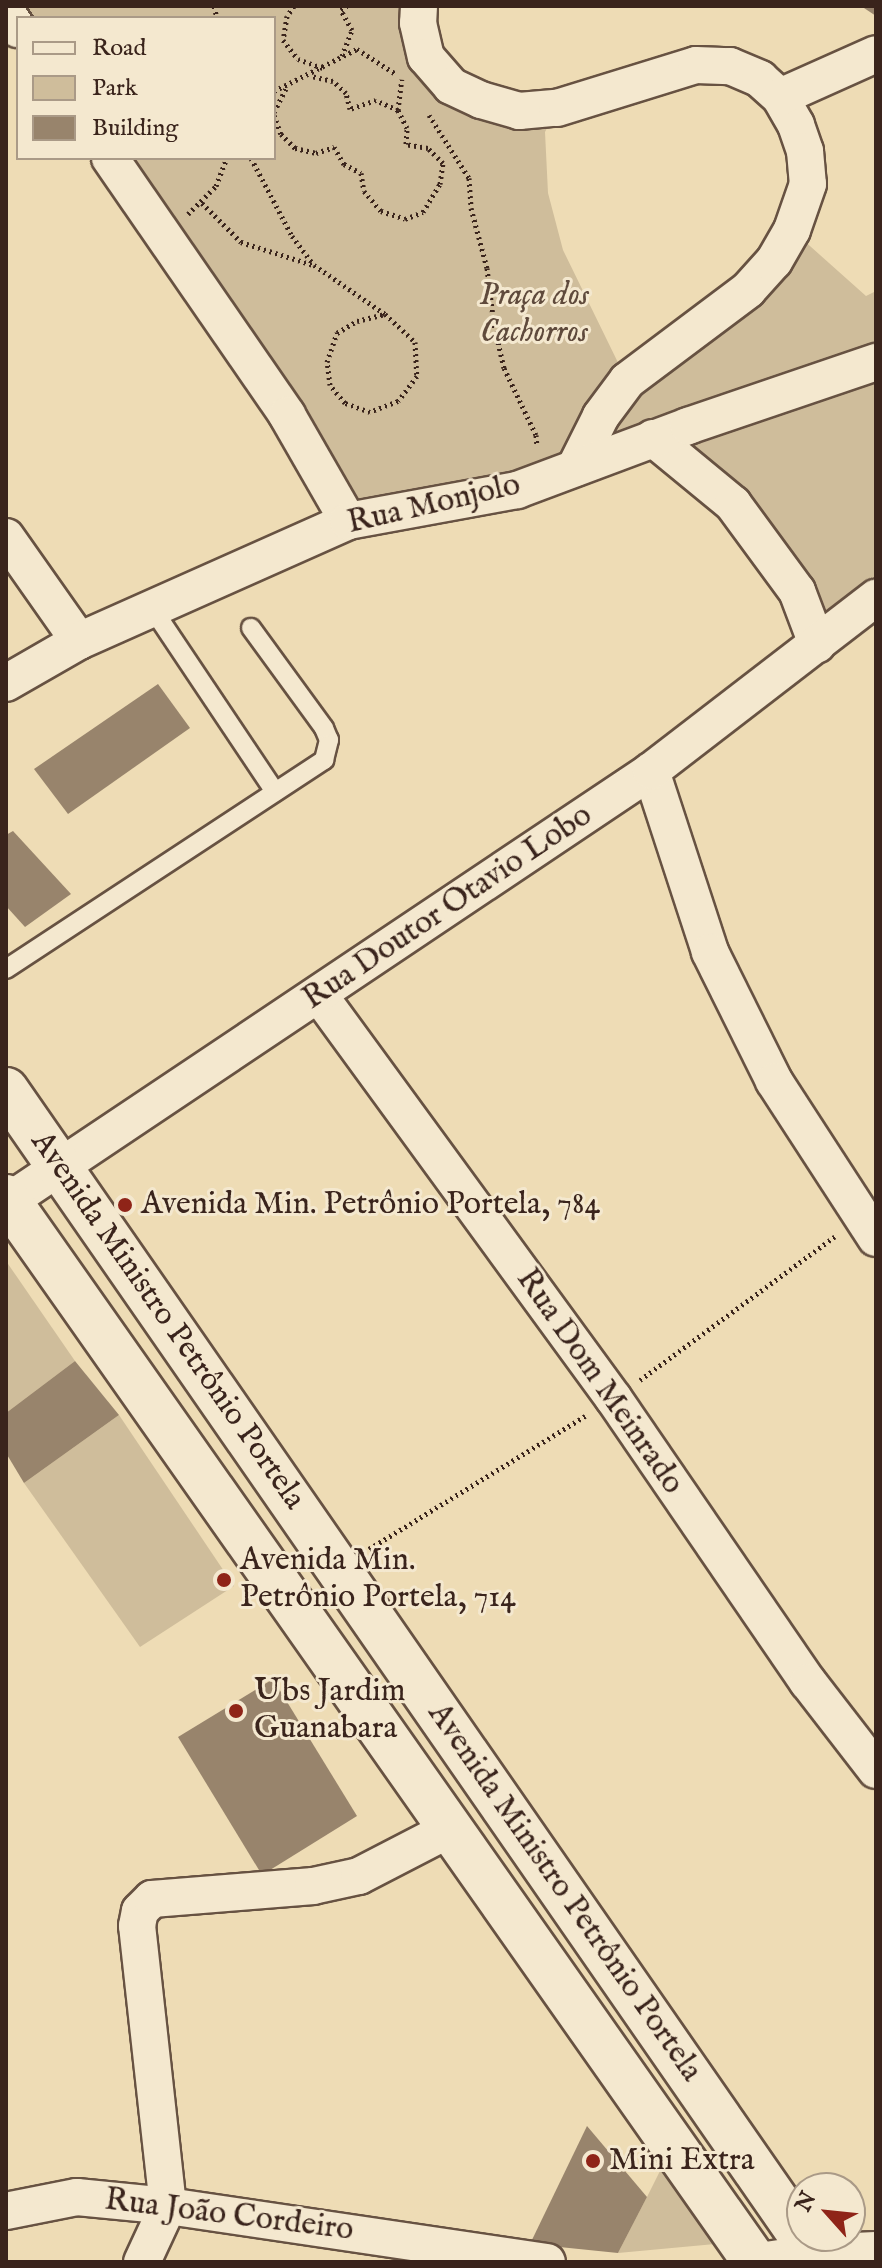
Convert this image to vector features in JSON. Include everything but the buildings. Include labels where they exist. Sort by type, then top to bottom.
[{"type":"main road","name":"Avenida Ministro Petrônio Portela","points":[[6,1090],[816,2258]]},
{"type":"main road","name":"Avenida Ministro Petrônio Portela","points":[[7,1199],[452,1828],[754,2262]]},
{"type":"street","points":[[419,6],[418,23],[426,57],[451,86],[481,100],[519,111],[557,108],[696,65],[730,66],[760,79],[780,97],[796,125],[805,151],[808,184],[792,230],[774,261],[748,290],[627,381],[601,416],[575,468]]},
{"type":"street","points":[[780,97],[876,54]]},
{"type":"street","points":[[111,160],[287,415],[348,521]]},
{"type":"street","name":"Rua Monjolo","points":[[6,683],[79,641],[348,521],[517,490],[653,438],[876,362]]},
{"type":"street","points":[[653,438],[733,504],[797,591],[817,644]]},
{"type":"street","points":[[6,537],[79,641]]},
{"type":"street","name":"Rua Doutor Otavio Lobo","points":[[7,1199],[319,995],[651,771],[876,598]]},
{"type":"street","points":[[651,771],[710,952],[774,1081],[871,1214]]},
{"type":"street","name":"Rua Dom Meinrado","points":[[319,995],[614,1399],[808,1682],[876,1770]]},
{"type":"street","points":[[142,2262],[168,2206],[137,1926],[140,1911],[152,1899],[313,1886],[359,1876],[452,1828]]},
{"type":"street","name":"Rua João Cordeiro","points":[[6,2211],[77,2197],[168,2206],[448,2254],[547,2262]]},
{"type":"street","points":[[754,2262],[876,2250]]},
{"type":"lane","points":[[152,608],[275,792]]},
{"type":"lane","points":[[6,969],[324,760],[329,740],[251,628]]},
{"type":"path","points":[[294,6],[287,16],[283,40],[298,59],[323,68]]},
{"type":"path","points":[[341,58],[352,30],[341,10],[347,6]]},
{"type":"path","points":[[276,90],[357,49],[402,78],[409,88]]},
{"type":"path","points":[[309,76],[333,81],[346,93],[350,109],[376,100],[398,110]]},
{"type":"path","points":[[276,120],[281,134],[295,148],[316,153],[334,147],[344,164],[361,173],[364,191],[381,211],[405,219],[423,212],[440,184],[443,163],[428,148],[406,144],[407,128],[398,110],[402,78]]},
{"type":"path","points":[[276,110],[287,86]]},
{"type":"path","points":[[422,106],[469,178],[471,208],[487,268],[497,339],[504,368],[536,435],[541,481]]},
{"type":"path","points":[[216,186],[226,160]]},
{"type":"path","points":[[252,160],[292,236],[314,265]]},
{"type":"path","points":[[202,203],[241,242],[314,265],[385,314],[415,342],[417,376],[398,401],[370,412],[345,403],[330,385],[327,362],[337,333],[357,321],[385,314]]},
{"type":"path","points":[[339,1567],[614,1399],[871,1214]]},
{"type":"green space","name":"Praça dos Cachorros","points":[[6,6],[419,6],[451,85],[557,108],[545,132],[548,193],[563,250],[627,381],[792,230],[866,296],[876,291],[876,596],[817,644],[797,591],[654,439],[348,521],[110,160],[276,160],[276,16],[16,16]]},
{"type":"green space","points":[[6,1261],[75,1361],[6,1413]]},
{"type":"green space","points":[[119,1415],[234,1586],[140,1647],[24,1483]]},
{"type":"green space","points":[[665,2161],[715,2244],[618,2253],[647,2197]]},
{"type":"place","name":"Avenida Min. Petrônio Portela, 784","points":[[125,1205]]},
{"type":"place","name":"Avenida Min. Petrônio Portela, 714","points":[[224,1580]]},
{"type":"place","name":"Ubs Jardim Guanabara","points":[[236,1711]]},
{"type":"place","name":"Mini Extra","points":[[593,2161]]}]
